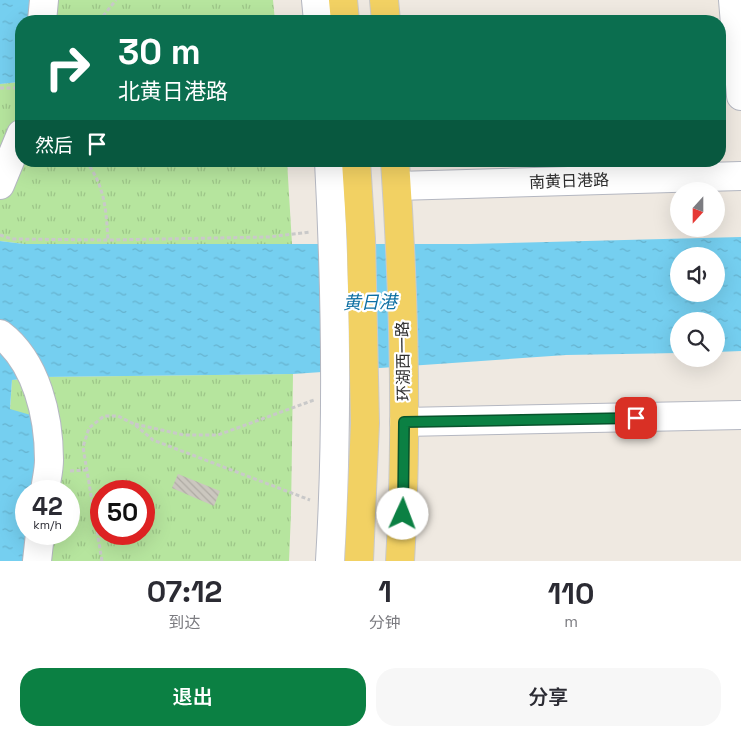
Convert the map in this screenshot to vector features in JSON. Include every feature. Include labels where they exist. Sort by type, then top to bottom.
[{"type":"main road","points":[[343,0],[344,15]]},
{"type":"main road","points":[[384,0],[385,15]]},
{"type":"main road","points":[[356,167],[361,239],[365,423],[359,561]]},
{"type":"main road","name":"环湖西一路","points":[[396,174],[404,371],[404,498],[400,561]]},
{"type":"street","points":[[43,15],[44,0]]},
{"type":"street","points":[[316,0],[317,15]]},
{"type":"street","points":[[733,0],[741,96]]},
{"type":"street","points":[[0,185],[15,149]]},
{"type":"street","points":[[328,167],[322,234],[335,378],[330,561]]},
{"type":"street","name":"南黄日港路","points":[[396,174],[741,176]]},
{"type":"street","points":[[0,334],[22,355],[34,383],[46,421],[49,461],[46,480]]},
{"type":"street","points":[[404,422],[741,416]]},
{"type":"street","points":[[37,561],[39,545]]},
{"type":"path","points":[[104,15],[116,0]]},
{"type":"path","points":[[0,88],[15,88]]},
{"type":"path","points":[[89,167],[102,189],[108,240]]},
{"type":"path","points":[[0,235],[12,239],[108,240],[270,237],[322,234]]},
{"type":"path","points":[[134,424],[184,435],[218,435],[259,418],[314,400]]},
{"type":"path","points":[[102,561],[83,447],[89,428],[104,416],[118,416],[134,424],[153,440],[312,501]]},
{"type":"green space","points":[[30,0],[273,0],[274,15],[29,15]]},
{"type":"green space","points":[[15,82],[15,167],[287,167],[292,244],[24,244],[0,241],[0,84]]},
{"type":"green space","points":[[293,374],[289,561],[25,561],[27,545],[80,545],[80,480],[31,480],[10,410],[12,380],[42,377]]},
{"type":"water","points":[[0,0],[30,0],[29,15],[15,15],[15,82],[0,84]]},
{"type":"water","name":"黄日港","points":[[741,237],[741,351],[725,352],[725,312],[670,312],[670,353],[566,355],[293,374],[42,377],[12,380],[10,409],[41,418],[35,480],[15,480],[15,545],[25,545],[25,561],[0,561],[0,241],[24,244],[470,244]]},
{"type":"building","points":[[178,474],[220,491],[214,506],[172,488]]},
{"type":"route","points":[[403,514],[404,422],[636,418]]}]
